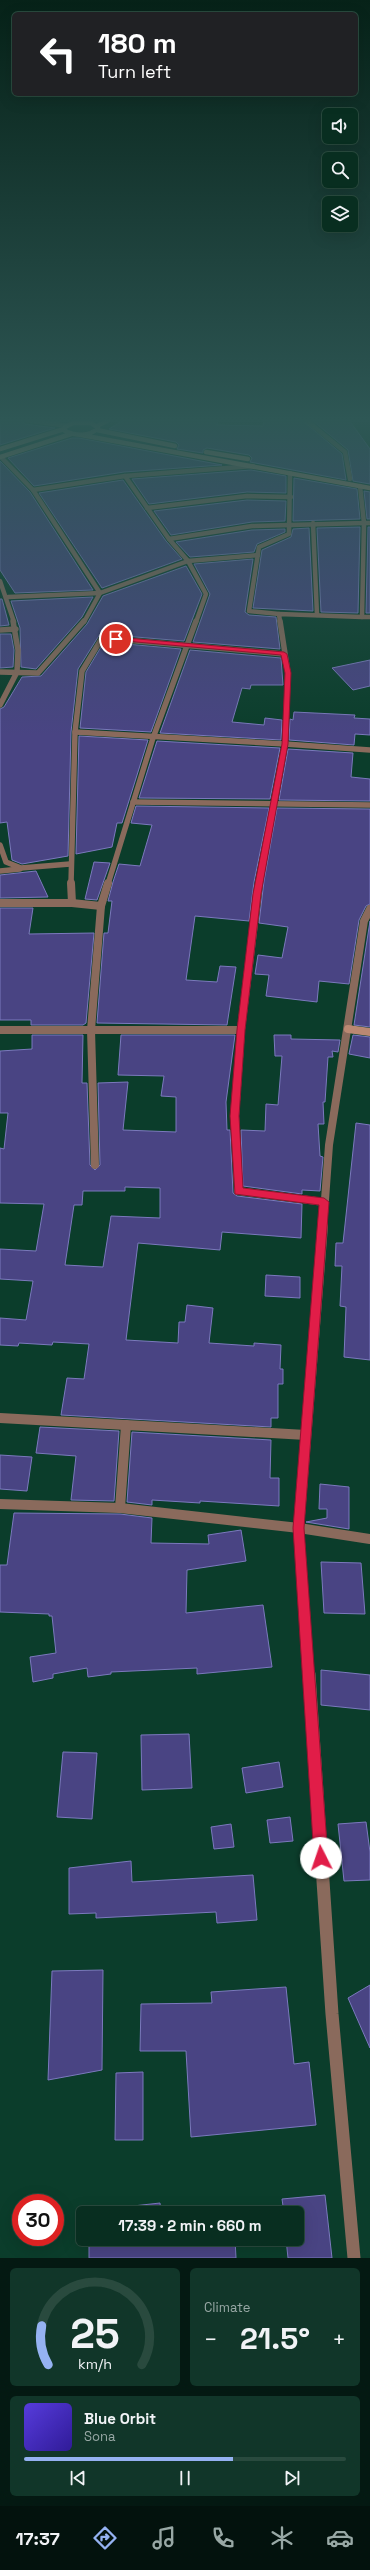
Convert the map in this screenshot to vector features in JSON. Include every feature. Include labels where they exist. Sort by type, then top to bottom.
[{"type":"main road","points":[[348,1029],[370,1032]]},
{"type":"street","points":[[0,672],[38,673],[77,629],[98,602],[100,593],[56,525]]},
{"type":"street","points":[[95,1165],[91,1030],[101,906],[153,738],[206,594],[199,578],[188,561],[159,525]]},
{"type":"street","points":[[169,539],[264,525]]},
{"type":"street","points":[[290,525],[289,534],[259,547],[249,611],[279,614],[370,617]]},
{"type":"street","points":[[313,525],[317,615]]},
{"type":"street","points":[[362,617],[364,525]]},
{"type":"street","points":[[8,597],[100,593],[188,561],[258,555]]},
{"type":"street","points":[[363,565],[370,565]]},
{"type":"street","points":[[0,581],[8,597],[16,629],[18,673],[0,705]]},
{"type":"street","points":[[279,614],[288,673],[285,744],[272,805],[257,894],[241,1030],[235,1116],[238,1191],[324,1202]]},
{"type":"street","points":[[0,630],[16,629]]},
{"type":"street","points":[[72,903],[70,864],[75,800],[75,732],[82,671],[102,638],[187,644],[284,654]]},
{"type":"street","points":[[75,732],[153,738],[285,744],[370,750]]},
{"type":"street","points":[[133,802],[272,805],[370,805]]},
{"type":"street","points":[[0,845],[6,862],[21,868]]},
{"type":"street","points":[[0,871],[70,864]]},
{"type":"street","points":[[0,903],[72,903],[101,906]]},
{"type":"street","points":[[354,2258],[332,2014],[299,1528],[329,1145],[364,921],[370,909]]},
{"type":"street","points":[[0,1030],[241,1030]]},
{"type":"street","points":[[0,1418],[306,1435]]},
{"type":"street","points":[[120,1508],[126,1425]]},
{"type":"street","points":[[0,1504],[120,1508],[299,1528],[370,1540]]},
{"type":"building","points":[[0,525],[51,525],[93,590],[15,593],[0,570]]},
{"type":"building","points":[[60,525],[155,525],[182,559],[102,588]]},
{"type":"building","points":[[164,525],[231,525],[171,535]]},
{"type":"building","points":[[360,527],[358,613],[321,612],[317,528]]},
{"type":"building","points":[[368,527],[370,527],[370,613],[366,613]]},
{"type":"building","points":[[309,528],[313,611],[253,608],[262,550],[291,537],[293,529]]},
{"type":"building","points":[[285,529],[285,532],[257,544],[254,552],[190,557],[176,542],[252,530]]},
{"type":"building","points":[[253,559],[245,612],[249,615],[276,617],[280,649],[193,642],[210,594],[194,564]]},
{"type":"building","points":[[186,566],[202,594],[184,641],[100,634],[78,669],[71,732],[68,856],[22,864],[12,860],[7,822],[0,823],[0,709],[4,707],[22,677],[41,676],[87,624],[103,596]]},
{"type":"building","points":[[93,597],[82,617],[36,669],[21,667],[20,628],[11,601]]},
{"type":"building","points":[[0,599],[2,599],[9,625],[0,626]]},
{"type":"building","points":[[0,634],[11,634],[14,650],[13,667],[0,668]]},
{"type":"building","points":[[104,642],[181,649],[151,732],[80,728],[86,672]]},
{"type":"building","points":[[190,650],[281,658],[283,685],[251,685],[250,689],[242,688],[232,722],[264,725],[265,718],[282,720],[281,740],[160,733]]},
{"type":"building","points":[[370,660],[370,686],[353,690],[332,668]]},
{"type":"building","points":[[294,712],[355,715],[354,718],[370,719],[370,735],[355,734],[354,745],[289,740],[290,719],[293,720]]},
{"type":"building","points":[[79,736],[148,740],[122,823],[117,823],[112,847],[76,854]]},
{"type":"building","points":[[157,741],[280,748],[270,799],[139,798]]},
{"type":"building","points":[[288,749],[353,753],[351,777],[370,779],[370,801],[279,800]]},
{"type":"building","points":[[136,806],[269,808],[254,882],[249,921],[195,916],[186,980],[217,982],[220,966],[236,967],[227,1025],[97,1023],[104,933],[108,933],[112,901],[108,901],[113,882],[119,864],[140,866],[152,825],[131,823]]},
{"type":"building","points":[[277,808],[370,809],[370,904],[366,906],[359,920],[349,984],[319,981],[317,1002],[266,996],[269,975],[255,974],[258,955],[282,958],[288,927],[259,923],[264,881]]},
{"type":"building","points":[[94,862],[110,863],[97,900],[85,899]]},
{"type":"building","points":[[36,871],[48,897],[0,898],[0,875]]},
{"type":"building","points":[[0,908],[33,908],[29,934],[94,933],[86,1023],[83,1025],[31,1025],[31,1020],[0,1020]]},
{"type":"building","points":[[370,921],[370,1027],[354,1025]]},
{"type":"building","points":[[32,1035],[83,1035],[82,1083],[87,1083],[90,1165],[95,1170],[100,1165],[98,1083],[128,1082],[123,1130],[176,1132],[176,1097],[161,1096],[164,1076],[118,1075],[121,1035],[235,1035],[226,1102],[227,1130],[230,1130],[233,1193],[237,1196],[302,1204],[301,1238],[222,1232],[220,1250],[138,1243],[126,1340],[178,1343],[179,1322],[185,1322],[187,1305],[213,1308],[209,1343],[254,1346],[254,1343],[281,1345],[280,1369],[283,1369],[283,1384],[278,1384],[278,1418],[271,1418],[271,1427],[61,1415],[67,1378],[84,1379],[89,1344],[53,1342],[52,1345],[19,1343],[18,1346],[0,1345],[0,1318],[26,1320],[33,1281],[0,1279],[0,1249],[36,1251],[44,1204],[0,1203],[0,1148],[4,1149],[8,1113],[0,1113],[0,1051],[32,1049]],"holes":[[[125,1187],[160,1188],[160,1218],[111,1216],[103,1267],[65,1265],[74,1205],[82,1205],[83,1191],[125,1191]]]},
{"type":"building","points":[[274,1035],[291,1035],[291,1039],[340,1040],[338,1052],[332,1051],[333,1057],[328,1057],[325,1102],[323,1102],[324,1124],[318,1124],[320,1156],[323,1157],[320,1191],[302,1190],[302,1194],[243,1186],[241,1130],[265,1131],[266,1104],[278,1105],[282,1056],[275,1056]]},
{"type":"building","points":[[353,1035],[370,1037],[370,1058],[349,1054]]},
{"type":"building","points":[[356,1123],[370,1125],[370,1360],[344,1357],[346,1307],[340,1306],[342,1266],[335,1266],[336,1243],[343,1243]]},
{"type":"building","points":[[266,1275],[300,1277],[300,1298],[265,1296]]},
{"type":"building","points":[[40,1427],[119,1431],[114,1501],[71,1500],[76,1456],[36,1453]]},
{"type":"building","points":[[132,1432],[271,1440],[270,1478],[279,1478],[279,1506],[200,1501],[200,1503],[152,1500],[152,1505],[127,1502]]},
{"type":"building","points":[[0,1455],[32,1457],[27,1491],[0,1489]]},
{"type":"building","points":[[320,1484],[349,1487],[349,1529],[306,1522],[327,1518],[327,1509],[319,1509]]},
{"type":"building","points":[[14,1513],[120,1514],[152,1518],[151,1543],[209,1544],[208,1535],[241,1530],[246,1561],[187,1570],[186,1613],[263,1605],[272,1667],[197,1674],[197,1668],[111,1672],[111,1674],[88,1677],[87,1668],[53,1674],[53,1678],[33,1682],[30,1657],[56,1653],[52,1616],[49,1616],[49,1614],[0,1612],[0,1565],[7,1565]]},
{"type":"building","points":[[321,1562],[361,1563],[365,1614],[324,1613]]},
{"type":"building","points":[[321,1670],[370,1675],[370,1710],[321,1705]]},
{"type":"building","points":[[189,1734],[192,1788],[142,1790],[141,1735]]},
{"type":"building","points":[[63,1752],[97,1753],[92,1819],[57,1817]]},
{"type":"building","points":[[279,1762],[283,1787],[246,1793],[242,1768]]},
{"type":"building","points":[[290,1817],[293,1841],[270,1843],[267,1820]]},
{"type":"building","points":[[366,1822],[370,1852],[370,1880],[344,1881],[338,1824]]},
{"type":"building","points":[[231,1824],[234,1847],[214,1849],[211,1827]]},
{"type":"building","points":[[131,1861],[132,1882],[253,1875],[257,1920],[217,1923],[216,1912],[96,1918],[96,1913],[69,1914],[69,1868]]},
{"type":"building","points":[[103,1970],[102,2070],[48,2080],[52,1971]]},
{"type":"building","points":[[370,1985],[370,2048],[348,1998]]},
{"type":"building","points":[[286,1987],[294,2064],[309,2062],[316,2125],[191,2137],[186,2051],[140,2051],[141,2004],[212,2003],[211,1992]]},
{"type":"building","points":[[143,2072],[143,2140],[115,2140],[116,2073]]},
{"type":"building","points":[[325,2195],[332,2258],[288,2258],[287,2246],[304,2246],[304,2206],[283,2206],[282,2199]]},
{"type":"building","points":[[160,2203],[160,2206],[133,2206]]},
{"type":"building","points":[[89,2246],[235,2246],[236,2258],[89,2258]]},
{"type":"route","points":[[116,639],[187,644],[284,654],[288,673],[285,744],[272,805],[257,894],[241,1030],[235,1116],[238,1191],[324,1202],[299,1528],[321,1858]]}]
